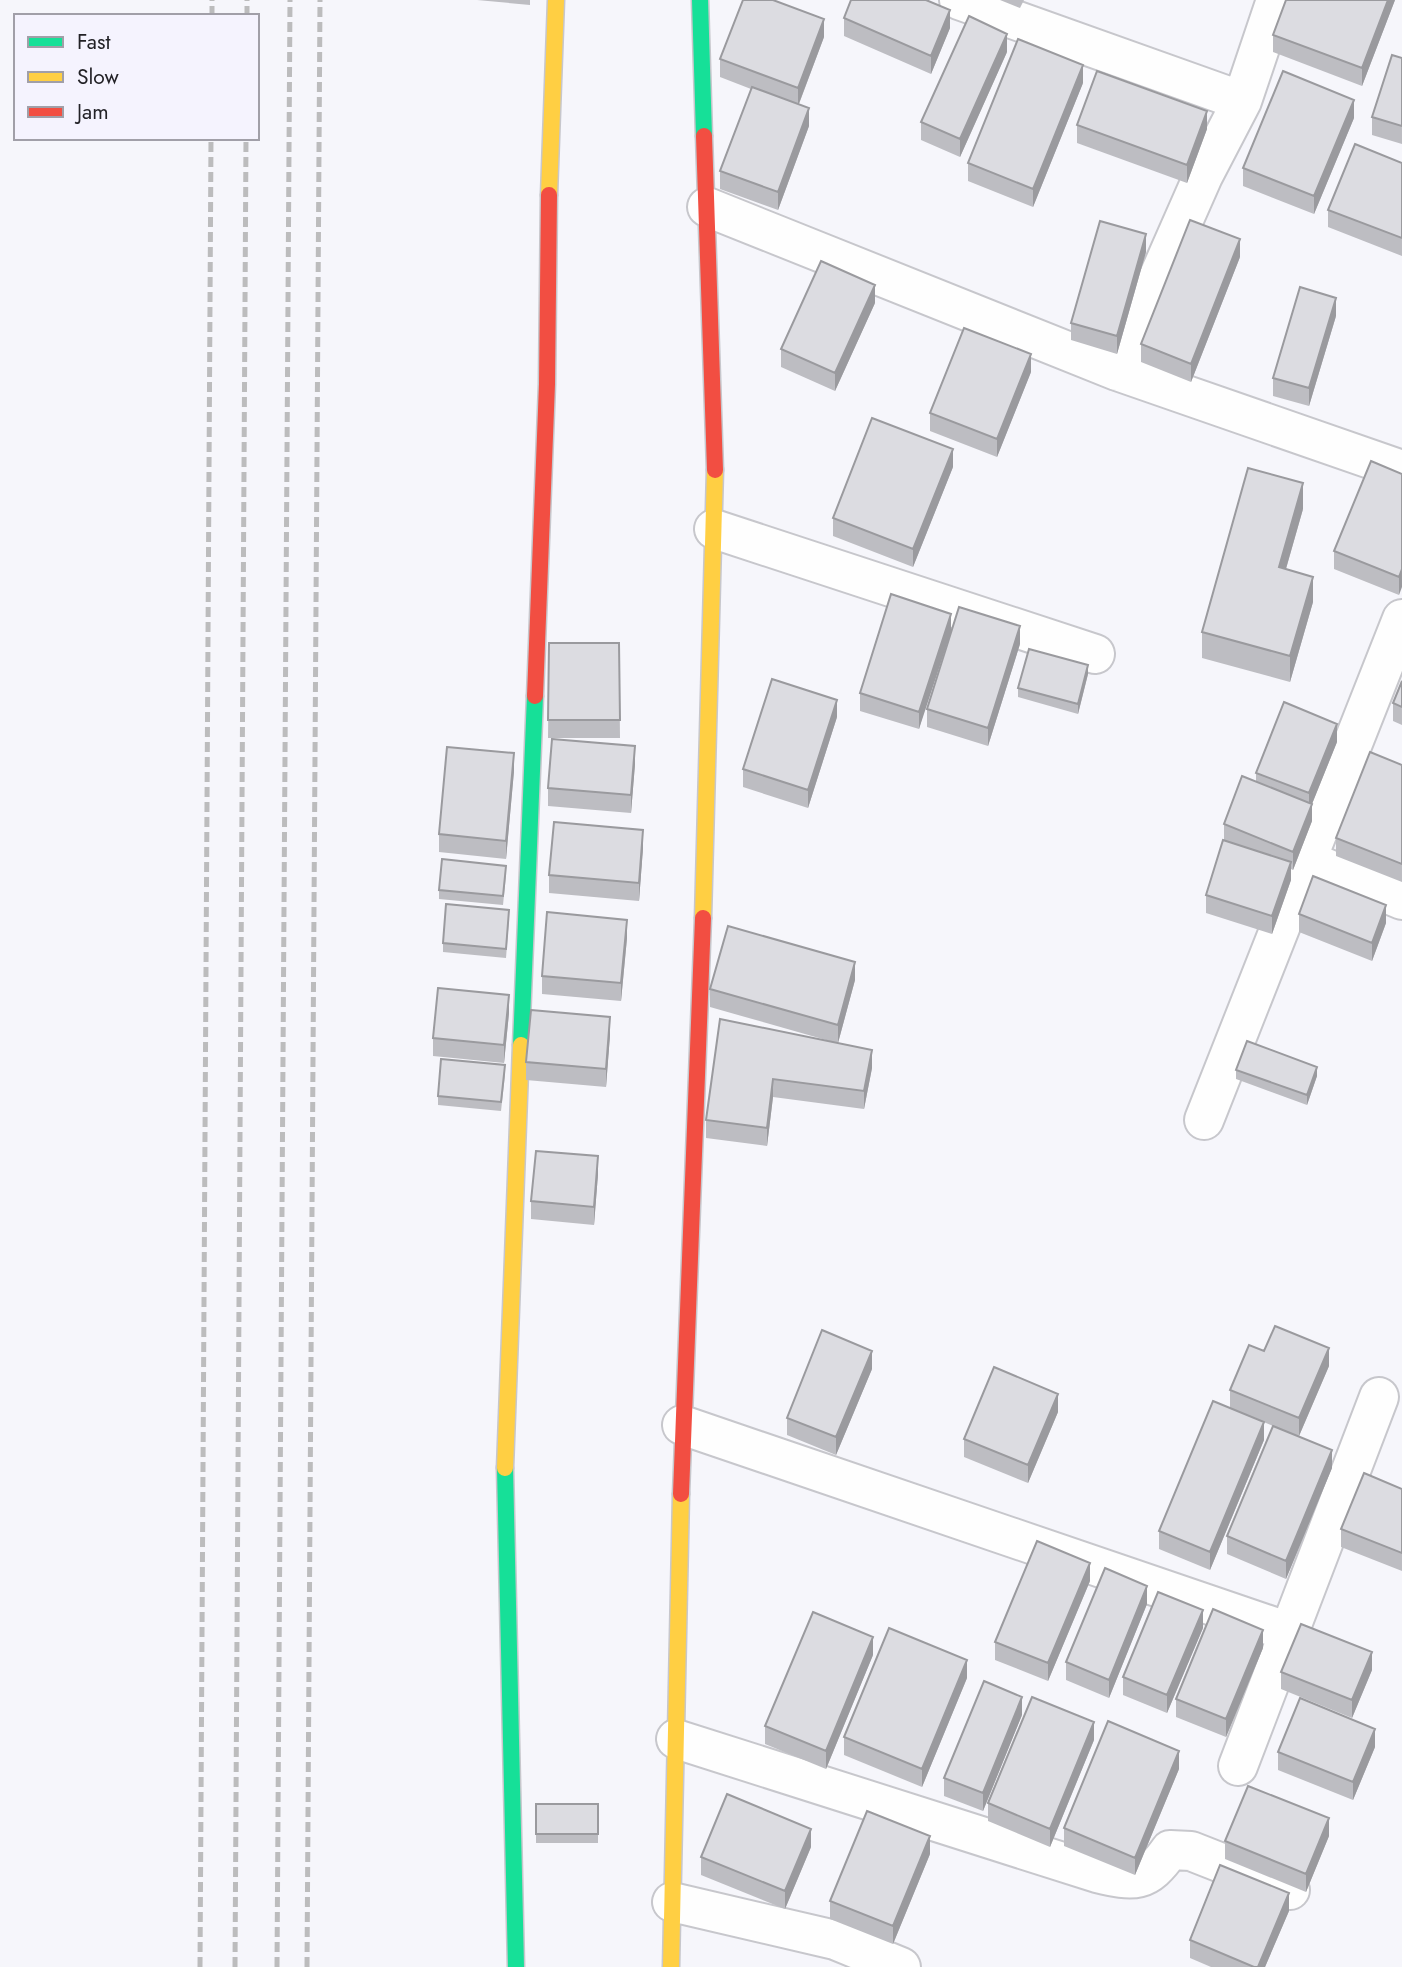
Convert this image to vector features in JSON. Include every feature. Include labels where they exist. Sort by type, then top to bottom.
[{"type":"street","points":[[516,1967],[504,1494],[547,384],[548,225],[556,0]]},
{"type":"street","points":[[671,1967],[682,1425],[702,950],[715,461],[700,0]]},
{"type":"street","points":[[959,0],[1242,101]]},
{"type":"street","points":[[1117,371],[1203,176],[1242,101],[1276,0]]},
{"type":"street","points":[[707,207],[1117,371],[1402,470]]},
{"type":"street","points":[[713,529],[1095,654]]},
{"type":"street","points":[[1204,1120],[1402,619]]},
{"type":"street","points":[[1307,860],[1402,900]]},
{"type":"street","points":[[1238,1766],[1379,1397]]},
{"type":"street","points":[[682,1425],[1289,1632]]},
{"type":"street","points":[[676,1739],[1097,1873],[1128,1880],[1155,1871],[1170,1850],[1191,1851],[1290,1890]]},
{"type":"street","points":[[673,1902],[835,1940],[901,1967]]},
{"type":"building","points":[[743,0],[773,0],[824,19],[798,88],[720,59]]},
{"type":"building","points":[[851,0],[926,0],[950,10],[931,56],[844,18]]},
{"type":"building","points":[[1286,0],[1388,0],[1362,68],[1273,35]]},
{"type":"building","points":[[969,16],[1007,34],[960,139],[921,122]]},
{"type":"building","points":[[1018,39],[1083,65],[1033,189],[968,163]]},
{"type":"building","points":[[1392,55],[1402,58],[1402,126],[1372,117]]},
{"type":"building","points":[[1097,71],[1207,111],[1187,165],[1077,125]]},
{"type":"building","points":[[1283,71],[1354,100],[1314,196],[1243,168]]},
{"type":"building","points":[[752,87],[809,108],[778,192],[720,171]]},
{"type":"building","points":[[1355,144],[1402,163],[1402,238],[1328,210]]},
{"type":"building","points":[[1190,220],[1240,239],[1191,364],[1141,344]]},
{"type":"building","points":[[1100,221],[1146,234],[1117,336],[1071,323]]},
{"type":"building","points":[[821,261],[875,285],[835,373],[781,349]]},
{"type":"building","points":[[1300,287],[1336,298],[1309,388],[1273,378]]},
{"type":"building","points":[[964,328],[1031,354],[997,439],[930,413]]},
{"type":"building","points":[[872,418],[953,449],[913,549],[833,518]]},
{"type":"building","points":[[1371,461],[1402,474],[1402,569],[1399,577],[1334,551]]},
{"type":"building","points":[[1248,468],[1303,483],[1279,567],[1313,577],[1290,656],[1202,632]]},
{"type":"building","points":[[891,594],[951,614],[919,712],[860,693]]},
{"type":"building","points":[[959,607],[1020,626],[988,728],[927,709]]},
{"type":"building","points":[[549,643],[619,643],[620,720],[548,720]]},
{"type":"building","points":[[1029,649],[1088,665],[1078,704],[1018,688]]},
{"type":"building","points":[[772,679],[837,700],[808,790],[743,769]]},
{"type":"building","points":[[1402,681],[1402,707],[1393,703]]},
{"type":"building","points":[[1284,702],[1337,724],[1309,793],[1256,773]]},
{"type":"building","points":[[552,739],[635,746],[631,795],[548,788]]},
{"type":"building","points":[[447,747],[514,753],[506,841],[439,834]]},
{"type":"building","points":[[1370,752],[1402,765],[1402,864],[1336,838]]},
{"type":"building","points":[[1242,776],[1312,804],[1293,852],[1224,824]]},
{"type":"building","points":[[554,822],[643,830],[639,883],[549,875]]},
{"type":"building","points":[[1223,840],[1291,862],[1272,916],[1206,895]]},
{"type":"building","points":[[442,859],[506,866],[503,896],[439,890]]},
{"type":"building","points":[[1313,876],[1386,905],[1372,943],[1299,914]]},
{"type":"building","points":[[446,904],[509,910],[506,949],[443,943]]},
{"type":"building","points":[[547,912],[627,920],[621,983],[542,976]]},
{"type":"building","points":[[728,926],[855,962],[838,1025],[710,989]]},
{"type":"building","points":[[438,988],[509,995],[504,1045],[433,1038]]},
{"type":"building","points":[[531,1010],[610,1017],[606,1069],[526,1062]]},
{"type":"building","points":[[720,1019],[872,1050],[864,1091],[773,1079],[767,1128],[706,1120]]},
{"type":"building","points":[[1247,1041],[1317,1067],[1307,1095],[1236,1070]]},
{"type":"building","points":[[441,1059],[505,1065],[501,1102],[438,1096]]},
{"type":"building","points":[[536,1151],[598,1156],[594,1207],[531,1201]]},
{"type":"building","points":[[1275,1326],[1329,1348],[1299,1418],[1230,1390],[1249,1345],[1264,1351]]},
{"type":"building","points":[[822,1330],[872,1351],[836,1437],[787,1418]]},
{"type":"building","points":[[994,1367],[1058,1394],[1028,1465],[964,1439]]},
{"type":"building","points":[[1213,1401],[1264,1422],[1210,1552],[1159,1531]]},
{"type":"building","points":[[1273,1426],[1332,1450],[1286,1561],[1227,1536]]},
{"type":"building","points":[[1364,1473],[1402,1489],[1402,1553],[1341,1529]]},
{"type":"building","points":[[1037,1541],[1090,1563],[1048,1663],[995,1642]]},
{"type":"building","points":[[1105,1568],[1147,1586],[1109,1680],[1066,1662]]},
{"type":"building","points":[[1158,1592],[1203,1610],[1167,1695],[1123,1677]]},
{"type":"building","points":[[1213,1609],[1263,1630],[1226,1719],[1176,1699]]},
{"type":"building","points":[[813,1612],[873,1637],[826,1751],[765,1726]]},
{"type":"building","points":[[1301,1624],[1372,1652],[1352,1700],[1281,1672]]},
{"type":"building","points":[[889,1628],[967,1660],[922,1769],[844,1737]]},
{"type":"building","points":[[984,1681],[1022,1697],[983,1793],[944,1778]]},
{"type":"building","points":[[1032,1697],[1094,1722],[1050,1829],[988,1803]]},
{"type":"building","points":[[1300,1698],[1375,1729],[1353,1782],[1278,1752]]},
{"type":"building","points":[[1108,1721],[1179,1751],[1135,1858],[1064,1828]]},
{"type":"building","points":[[1248,1786],[1329,1818],[1306,1874],[1225,1841]]},
{"type":"building","points":[[727,1794],[811,1829],[785,1891],[701,1857]]},
{"type":"building","points":[[536,1804],[598,1804],[598,1834],[536,1834]]},
{"type":"building","points":[[867,1811],[930,1836],[893,1926],[830,1901]]},
{"type":"building","points":[[1220,1865],[1289,1893],[1258,1967],[1190,1940]]},
{"type":"railway","points":[[212,0],[212,14]]},
{"type":"railway","points":[[247,0],[247,14]]},
{"type":"railway","points":[[277,1967],[290,0]]},
{"type":"railway","points":[[307,1967],[320,0]]},
{"type":"railway","points":[[200,1967],[211,140]]},
{"type":"railway","points":[[235,1967],[246,140]]},
{"type":"traffic: fast","points":[[700,0],[704,136]]},
{"type":"traffic: fast","points":[[521,1045],[535,696]]},
{"type":"traffic: fast","points":[[505,1468],[516,1967]]},
{"type":"traffic: slow","points":[[549,195],[556,0]]},
{"type":"traffic: slow","points":[[703,918],[715,470]]},
{"type":"traffic: slow","points":[[505,1468],[521,1045]]},
{"type":"traffic: slow","points":[[671,1967],[681,1494]]},
{"type":"traffic: jam","points":[[704,136],[715,470]]},
{"type":"traffic: jam","points":[[535,696],[547,384],[549,195]]},
{"type":"traffic: jam","points":[[681,1494],[703,918]]}]
